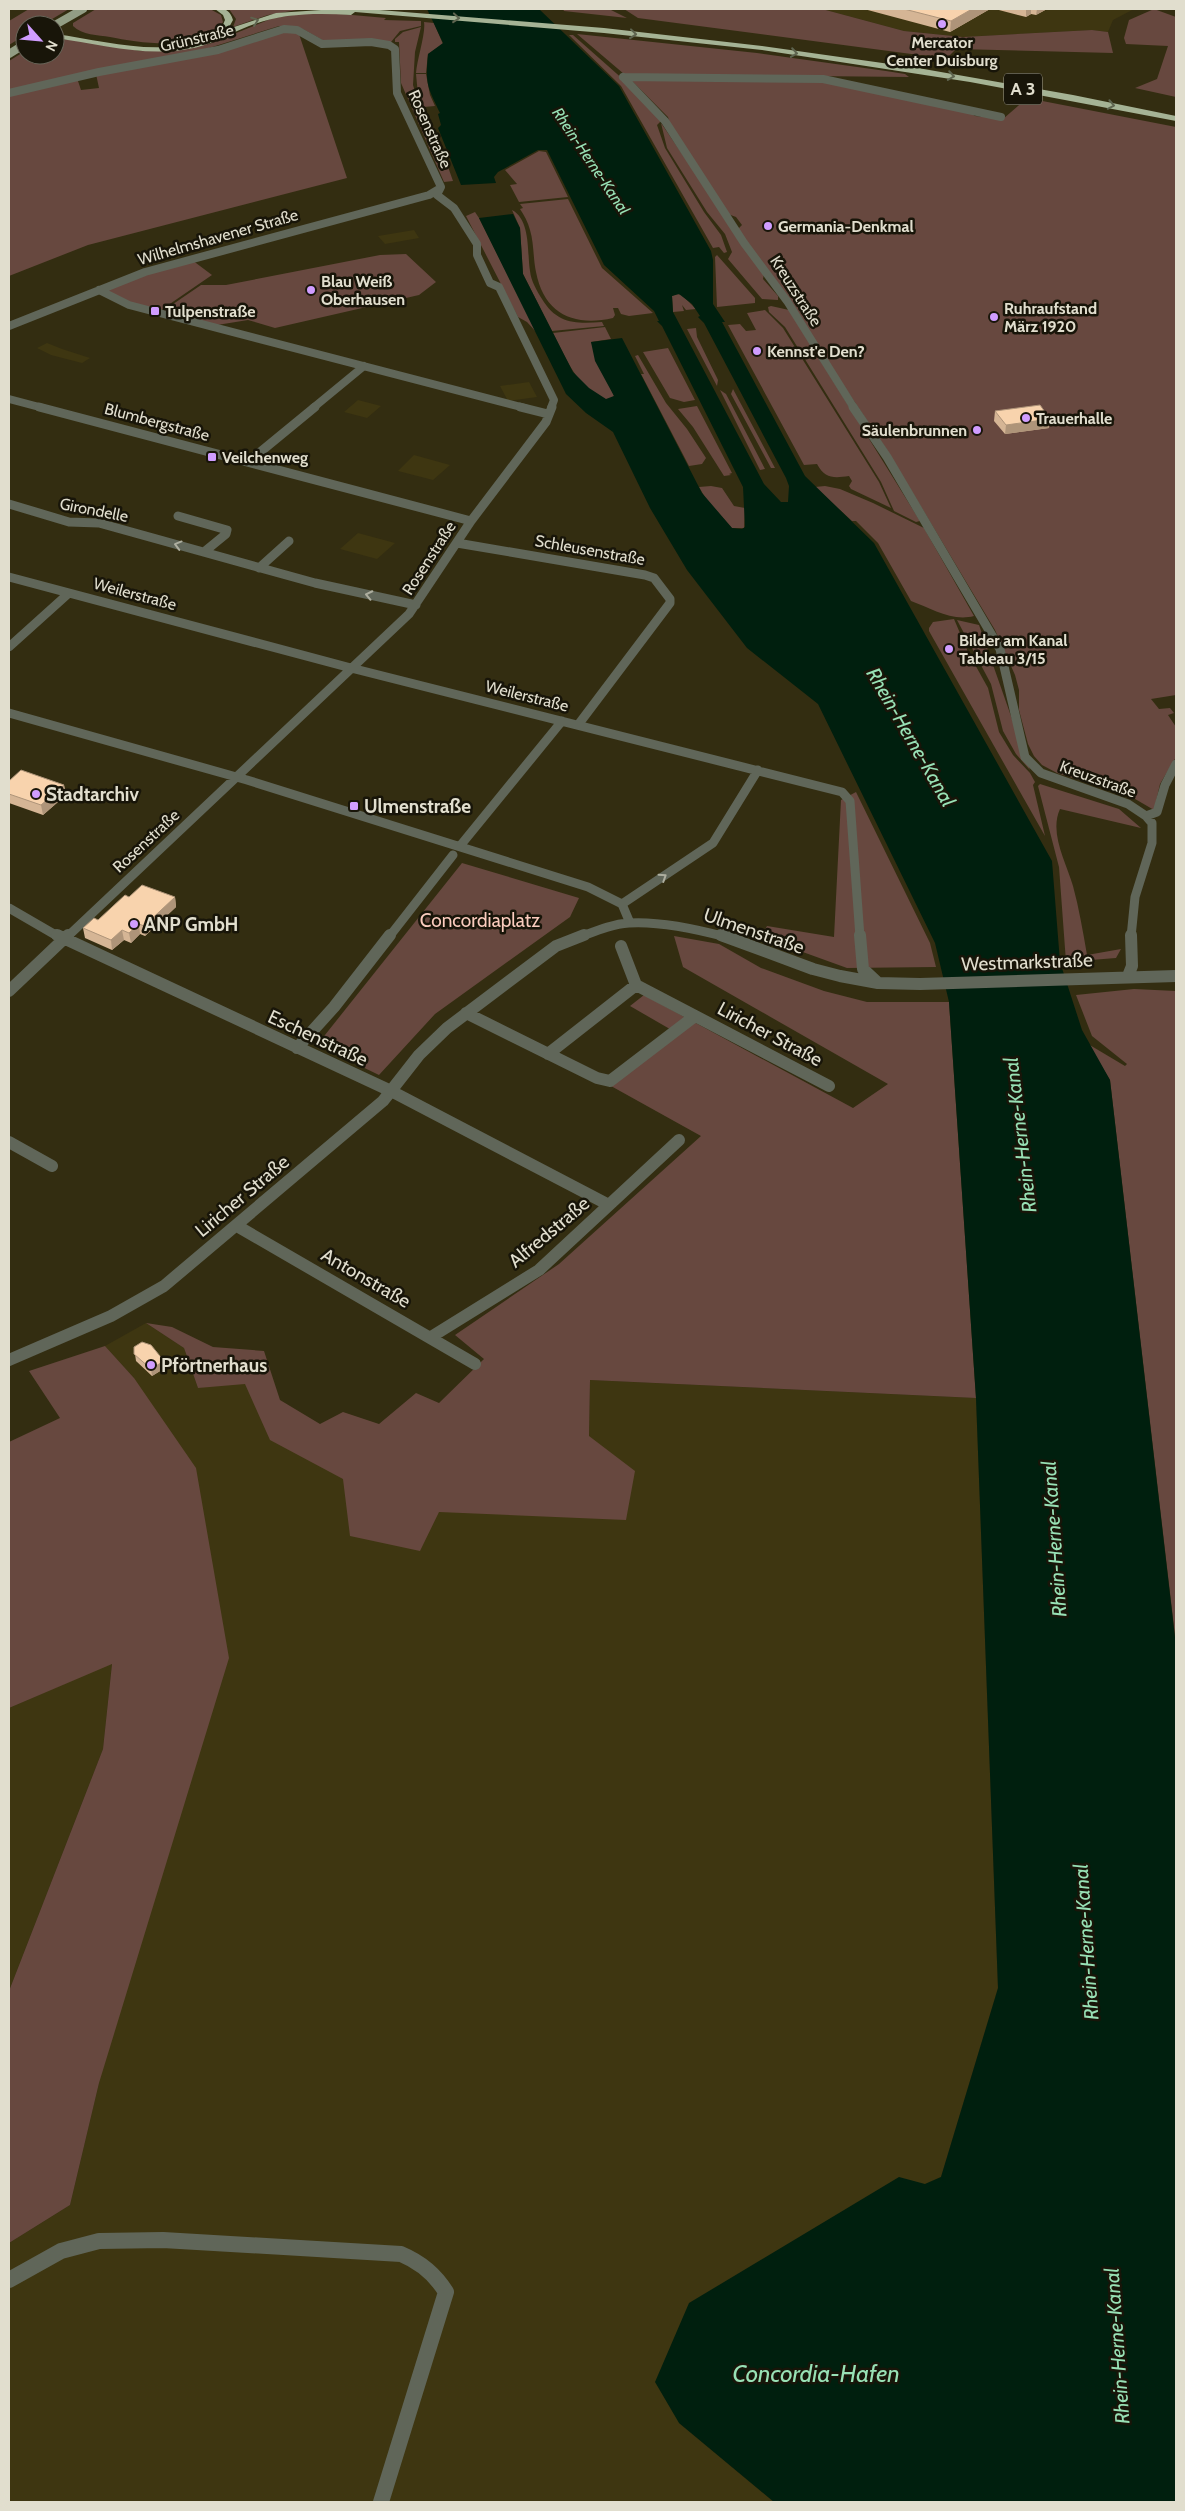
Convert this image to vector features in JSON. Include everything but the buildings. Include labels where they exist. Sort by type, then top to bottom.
[{"type":"highway","points":[[65,28],[136,44],[176,45],[206,38],[225,28],[229,20],[227,14],[219,9]]},
{"type":"highway","name":"A 3","points":[[340,9],[584,29],[761,48],[985,82],[1176,119]]},
{"type":"highway","name":"A 3","points":[[455,9],[581,19],[757,39],[874,55],[1097,93]]},
{"type":"highway","points":[[65,37],[142,49],[171,49],[206,42],[252,22],[282,14],[309,12],[366,15],[396,13]]},
{"type":"main road","points":[[65,20],[83,9]]},
{"type":"street","name":"Grünstraße","points":[[9,92],[218,50],[284,30],[297,30],[320,43],[389,44]]},
{"type":"street","name":"Rosenstraße","points":[[9,991],[416,605],[471,521],[546,422],[554,400],[499,287],[490,283],[477,255],[477,244],[454,208],[437,195],[441,187],[397,93],[395,49],[389,44]]},
{"type":"street","name":"Kreuzstraße","points":[[1001,117],[823,79],[623,77],[665,120],[739,235],[787,301],[822,360],[887,457],[990,630],[1000,649],[1025,757],[1041,773],[1116,800],[1146,816]]},
{"type":"street","name":"Wilhelmshavener Straße","points":[[9,326],[145,272],[429,195],[439,189]]},
{"type":"street","points":[[99,290],[129,305],[548,414]]},
{"type":"street","points":[[248,462],[364,366]]},
{"type":"street","name":"Blumbergstraße","points":[[9,399],[471,521]]},
{"type":"street","name":"Girondelle","points":[[9,504],[69,522],[99,524],[315,583],[416,605]]},
{"type":"street","points":[[178,516],[226,530],[226,534],[204,552]]},
{"type":"street","points":[[259,568],[289,541]]},
{"type":"street","name":"Schleusenstraße","points":[[457,543],[645,574],[654,578],[670,599],[670,603],[578,725]]},
{"type":"street","name":"Weilerstraße","points":[[9,577],[351,668],[837,791],[848,798],[863,969],[878,983]]},
{"type":"street","points":[[9,647],[69,593]]},
{"type":"street","points":[[9,713],[235,778],[457,851],[588,887],[622,904],[630,923]]},
{"type":"street","points":[[297,1048],[334,1007],[562,721]]},
{"type":"street","points":[[1128,976],[1132,966],[1131,936],[1135,898],[1154,835],[1152,823],[1146,816],[1157,812],[1165,785],[1176,764]]},
{"type":"street","points":[[622,904],[713,844],[758,770]]},
{"type":"street","name":"Eschenstraße","points":[[9,908],[63,939],[391,1091],[609,1205]]},
{"type":"street","name":"Ulmenstraße","points":[[630,923],[674,925],[711,932],[813,969],[878,983]]},
{"type":"street","name":"Liricher Straße","points":[[9,1360],[136,1304],[164,1286],[371,1112],[391,1091],[419,1055],[466,1013],[556,946],[604,928],[630,923]]},
{"type":"street","points":[[548,1054],[636,985],[621,946]]},
{"type":"street","name":"Westmarkstraße","points":[[878,983],[937,984],[1128,976],[1176,976]]},
{"type":"street","name":"Liricher Straße","points":[[636,985],[829,1086]]},
{"type":"street","name":"Liricher Straße","points":[[466,1013],[597,1078],[614,1080],[695,1016]]},
{"type":"street","name":"Alfredstraße","points":[[431,1337],[539,1270],[679,1140]]},
{"type":"street","points":[[9,1142],[52,1166]]},
{"type":"street","name":"Antonstraße","points":[[237,1226],[475,1364]]},
{"type":"street","points":[[9,2280],[61,2251],[99,2241],[163,2240],[402,2254],[417,2260],[439,2279],[446,2292],[382,2502]]},
{"type":"shaded area","points":[[822,9],[1134,9],[1113,20],[1108,32],[1092,30],[963,37],[904,31]]},
{"type":"shaded area","points":[[414,230],[419,238],[385,244],[378,236]]},
{"type":"shaded area","points":[[47,343],[90,358],[82,363],[51,355],[37,348]]},
{"type":"shaded area","points":[[529,382],[537,397],[508,401],[500,386]]},
{"type":"shaded area","points":[[358,400],[381,406],[367,418],[344,412]]},
{"type":"shaded area","points":[[414,455],[450,465],[433,480],[398,471]]},
{"type":"shaded area","points":[[358,533],[395,543],[377,559],[340,549]]},
{"type":"shaded area","points":[[146,1323],[184,1348],[198,1388],[260,1373],[305,1436],[589,1436],[590,1380],[976,1398],[998,1988],[941,2177],[925,2184],[679,2423],[774,2502],[9,2502],[9,2243],[70,2205],[99,2083],[134,1378],[105,1346]]},
{"type":"shaded area","points":[[112,1663],[103,1749],[9,1991],[9,1708]]},
{"type":"green space","points":[[29,9],[69,9],[59,15],[19,15]]},
{"type":"green space","points":[[96,9],[210,9],[221,15],[223,22],[214,32],[202,38],[187,42],[171,43],[138,42],[90,34],[73,26],[73,23]]},
{"type":"green space","points":[[229,9],[297,10],[268,15],[233,27],[236,19]]},
{"type":"green space","points":[[563,9],[609,9],[627,18],[564,11]]},
{"type":"green space","points":[[624,9],[822,9],[904,31],[963,37],[1092,30],[1108,32],[1113,53],[956,49],[949,56],[919,55],[638,18]]},
{"type":"green space","points":[[1154,9],[1176,17],[1176,97],[1135,88],[1157,79],[1168,46],[1126,44],[1124,38],[1129,20]]},
{"type":"green space","points":[[330,13],[386,18],[384,20],[421,21],[421,26],[400,31],[391,42],[326,42],[303,29],[279,26],[209,48],[9,90],[9,61],[15,57],[15,65],[65,65],[65,40],[141,51],[162,51],[209,44],[273,18],[301,14]]},
{"type":"green space","points":[[15,17],[15,41],[9,45],[9,21]]},
{"type":"green space","points":[[424,22],[434,23],[443,44],[428,54],[426,73],[416,73],[424,33]]},
{"type":"green space","points":[[421,27],[415,52],[413,85],[416,95],[435,130],[453,181],[444,182],[401,83],[399,42],[395,42],[395,39],[403,32]]},
{"type":"green space","points":[[291,31],[299,34],[347,178],[88,245],[9,276],[9,94],[77,78],[81,90],[99,88],[96,74]]},
{"type":"green space","points":[[577,34],[757,53],[905,74],[909,77],[624,74]]},
{"type":"green space","points":[[569,35],[573,35],[625,81],[662,120],[657,125],[665,148],[704,212],[721,235],[727,252],[724,253],[719,247],[713,248],[621,86]]},
{"type":"green space","points":[[416,74],[426,74],[430,95],[435,106],[424,107],[418,95]]},
{"type":"green space","points":[[635,78],[819,80],[967,111],[975,116],[1003,119],[1027,98],[1176,127],[1176,695],[1151,699],[1159,709],[1170,708],[1174,713],[1168,715],[1176,727],[1176,757],[1160,784],[1154,810],[1130,796],[1057,773],[1042,765],[1034,756],[1028,744],[1019,710],[1019,690],[1015,675],[995,630],[887,450],[738,229],[742,225],[736,217],[728,214],[671,127],[668,117],[632,81]]},
{"type":"green space","points":[[661,123],[764,274],[763,279],[778,296],[778,300],[762,299],[728,259],[732,252],[725,234],[707,212],[667,148]]},
{"type":"green space","points":[[539,151],[546,152],[568,197],[519,202],[510,185],[517,184],[505,170]]},
{"type":"green space","points":[[568,199],[602,268],[653,313],[629,316],[621,314],[618,308],[613,308],[615,315],[613,318],[586,321],[563,314],[546,298],[536,272],[530,230],[520,209],[523,208],[520,204]]},
{"type":"green space","points":[[512,210],[518,215],[525,229],[529,264],[534,286],[548,307],[561,318],[568,321],[584,323],[602,322],[604,326],[552,331],[523,274],[520,228]]},
{"type":"green space","points":[[475,212],[537,333],[527,322],[518,317],[466,216]]},
{"type":"green space","name":"Blau Weiß Oberhausen","points":[[406,254],[436,282],[419,295],[275,328],[248,320],[211,326],[160,313],[201,285],[226,285],[380,255]]},
{"type":"green space","points":[[717,255],[755,298],[755,303],[717,307],[715,257]]},
{"type":"green space","points":[[192,260],[212,275],[161,310],[127,302],[103,290],[135,277]]},
{"type":"green space","points":[[682,295],[696,309],[686,310],[682,305],[684,311],[673,312],[672,296]]},
{"type":"green space","points":[[768,307],[789,310],[920,521],[916,522],[894,511],[881,482],[785,327],[769,312]]},
{"type":"green space","points":[[765,310],[783,328],[879,482],[891,508],[851,489],[849,486],[852,481],[849,476],[830,476],[823,472],[817,464],[804,465],[728,325],[740,324],[746,331],[756,330],[747,313]]},
{"type":"green space","points":[[605,327],[611,339],[591,342],[614,396],[608,400],[598,396],[581,381],[568,363],[553,333]]},
{"type":"green space","points":[[696,328],[697,337],[718,380],[717,386],[687,329]]},
{"type":"green space","points":[[668,348],[695,400],[684,402],[670,398],[643,352]]},
{"type":"green space","points":[[638,355],[666,403],[687,429],[706,458],[702,464],[689,466],[641,374],[644,374],[635,356]]},
{"type":"green space","points":[[733,389],[775,468],[771,468],[731,394]]},
{"type":"green space","points":[[720,390],[726,394],[765,469],[760,470]]},
{"type":"green space","points":[[697,406],[732,473],[729,474],[731,475],[724,476],[693,427],[678,409]]},
{"type":"green space","points":[[711,486],[722,488],[734,506],[745,508],[744,528],[732,528],[706,499],[699,487]]},
{"type":"green space","points":[[825,486],[840,489],[873,503],[924,528],[974,616],[950,616],[911,601],[878,543],[856,521],[852,521],[815,487]]},
{"type":"green space","points":[[954,619],[968,652],[988,688],[999,732],[1013,755],[1030,773],[1035,782],[1033,785],[1045,836],[929,631],[933,622]]},
{"type":"green space","points":[[957,620],[979,625],[1030,770],[1016,754],[1003,731],[991,684]]},
{"type":"green space","points":[[1040,784],[1119,809],[1141,828],[1060,809],[1057,818],[1057,838],[1075,894],[1087,955],[1121,949],[1116,958],[1066,962],[1059,867],[1038,786]]},
{"type":"green space","points":[[856,792],[930,943],[936,967],[847,968],[761,937],[767,926],[834,937],[841,800]]},
{"type":"green space","name":"Concordiaplatz","points":[[462,863],[579,898],[570,917],[435,1014],[379,1075],[317,1045]]},
{"type":"green space","points":[[674,936],[719,944],[761,968],[824,991],[867,1002],[949,1002],[976,1398],[590,1380],[589,1436],[635,1471],[626,1520],[439,1512],[420,1551],[350,1536],[343,1479],[270,1440],[245,1384],[198,1388],[184,1348],[146,1323],[172,1327],[213,1347],[264,1351],[280,1400],[320,1424],[343,1412],[379,1424],[416,1393],[439,1403],[484,1359],[455,1335],[559,1264],[701,1136],[611,1086],[675,1032],[630,1006],[644,995],[853,1108],[888,1084],[683,967]]},
{"type":"green space","points":[[1134,989],[1176,991],[1176,1644],[1110,1080],[1088,1044],[1125,1066],[1127,1064],[1092,1036],[1076,995]]},
{"type":"green space","points":[[105,1346],[134,1378],[196,1468],[229,1658],[99,2083],[70,2205],[9,2243],[9,1991],[103,1749],[112,1664],[9,1708],[9,1442],[60,1418],[29,1371]]},
{"type":"water","points":[[427,9],[539,9],[619,86],[711,251],[713,260],[713,304],[725,322],[722,322],[805,476],[874,543],[1052,861],[1060,962],[1082,1030],[1110,1080],[1176,1646],[1176,2502],[774,2502],[679,2423],[655,2382],[689,2303],[899,2177],[925,2184],[941,2177],[998,1988],[976,1398],[949,1002],[935,943],[818,704],[747,648],[687,570],[650,508],[613,432],[586,413],[566,394],[479,218],[513,214],[520,228],[523,274],[573,372],[589,388],[606,399],[614,396],[595,361],[591,342],[622,338],[702,493],[732,528],[742,529],[745,527],[743,487],[662,326],[657,321],[659,321],[654,311],[604,265],[547,150],[538,150],[498,172],[494,177],[496,183],[461,185],[438,128],[441,125],[438,114],[440,113],[427,80],[428,54],[443,43]],"holes":[[[679,294],[692,304],[700,316],[698,317],[704,323],[786,478],[789,486],[788,502],[781,502],[764,484],[673,312],[672,296]]]},
{"type":"place","name":"Mercator Center Duisburg","points":[[942,24]]},
{"type":"place","name":"Germania-Denkmal","points":[[768,226]]},
{"type":"place","name":"Blau Weiß Oberhausen","points":[[311,290]]},
{"type":"place","name":"Tulpenstraße","points":[[155,311]]},
{"type":"place","name":"Ruhraufstand März 1920","points":[[994,317]]},
{"type":"place","name":"Kennst'e Den?","points":[[757,351]]},
{"type":"place","name":"Trauerhalle","points":[[1026,418]]},
{"type":"place","name":"Säulenbrunnen","points":[[977,430]]},
{"type":"place","name":"Veilchenweg","points":[[212,457]]},
{"type":"place","name":"Bilder am Kanal Tableau 3/15","points":[[949,649]]},
{"type":"place","name":"Stadtarchiv","points":[[36,794]]},
{"type":"place","name":"Ulmenstraße","points":[[354,806]]},
{"type":"place","name":"ANP GmbH","points":[[134,924]]},
{"type":"place","name":"Pförtnerhaus","points":[[151,1365]]},
{"type":"water label","name":"Rhein-Herne-Kanal","points":[[591,161]]},
{"type":"water label","name":"Rhein-Herne-Kanal","points":[[911,737]]},
{"type":"water label","name":"Rhein-Herne-Kanal","points":[[1020,1135]]},
{"type":"water label","name":"Rhein-Herne-Kanal","points":[[1054,1539]]},
{"type":"water label","name":"Rhein-Herne-Kanal","points":[[1086,1942]]},
{"type":"water label","name":"Rhein-Herne-Kanal","points":[[1117,2346]]},
{"type":"water label","name":"Concordia-Hafen","points":[[816,2373]]}]
